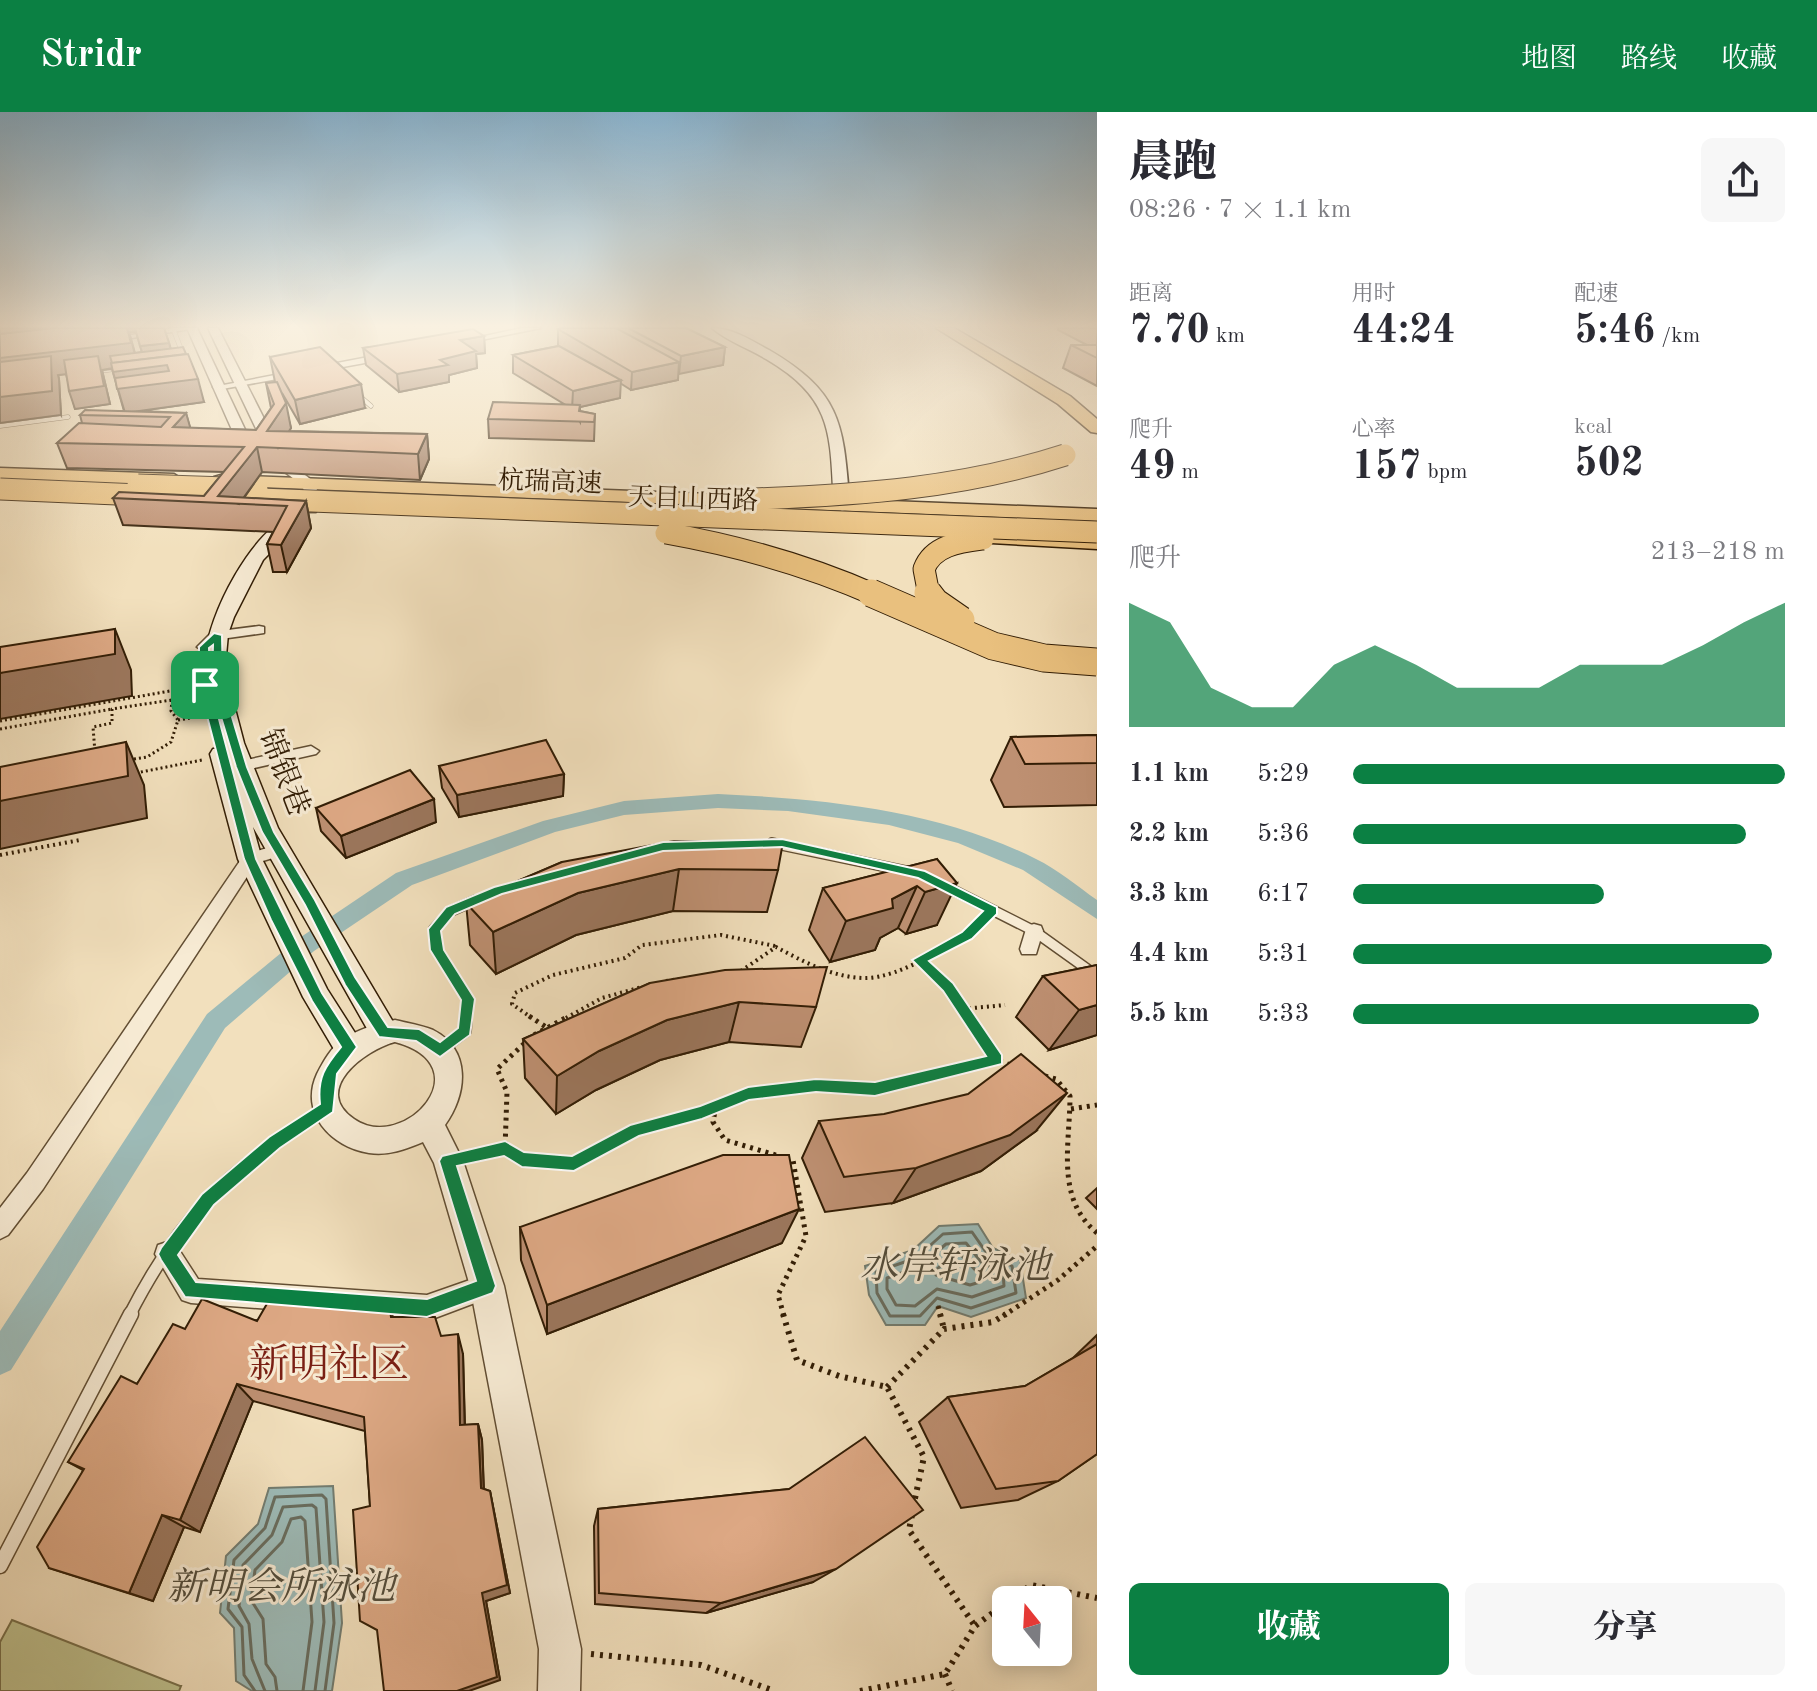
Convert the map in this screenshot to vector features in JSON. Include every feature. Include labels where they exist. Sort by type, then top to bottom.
[{"type":"highway","points":[[600,503],[882,491],[992,477],[1081,441],[1073,402]]},
{"type":"highway","points":[[1078,402],[1097,410]]},
{"type":"highway","name":"天目山西路","points":[[0,476],[240,482],[313,498],[1097,543]]},
{"type":"highway","name":"杭瑞高速","points":[[0,476],[1097,521]]},
{"type":"highway","name":"杭瑞高速","points":[[0,489],[313,498],[1097,532]]},
{"type":"highway","name":"天目山西路","points":[[0,498],[265,507],[313,498],[842,506],[1097,515]]},
{"type":"highway","points":[[313,498],[614,524],[730,544],[823,572],[993,646],[1044,658],[1097,662]]},
{"type":"highway","points":[[1057,531],[972,540],[943,548],[932,553],[925,565],[926,588],[934,601],[967,624],[1000,636],[1043,646],[1097,649]]},
{"type":"main road","points":[[824,402],[838,448],[842,506]]},
{"type":"main road","name":"锦银巷","points":[[313,498],[259,552],[211,641],[229,764],[250,859],[317,997],[349,1047]]},
{"type":"main road","name":"锦银巷","points":[[265,507],[263,522],[224,584],[205,685],[210,715],[229,764],[277,851],[311,904],[350,981],[384,1032]]},
{"type":"street","points":[[224,402],[255,464],[240,482],[265,507]]},
{"type":"street","points":[[248,402],[279,462],[313,498]]},
{"type":"street","points":[[211,641],[259,630]]},
{"type":"street","points":[[229,764],[311,751]]},
{"type":"street","points":[[0,1227],[35,1181],[250,859],[277,851]]},
{"type":"street","points":[[384,1032],[419,1035],[440,1050],[448,1063],[451,1079],[449,1094],[441,1110],[429,1123],[411,1134],[390,1140],[370,1140],[344,1128],[328,1107],[326,1086],[330,1071],[349,1047],[365,1038],[384,1032]]},
{"type":"street","points":[[429,1123],[448,1161],[487,1286],[560,1649],[559,1691]]},
{"type":"street","points":[[167,1254],[191,1291],[427,1308],[487,1286]]},
{"type":"lane","points":[[366,402],[371,406]]},
{"type":"lane","points":[[0,426],[68,417]]},
{"type":"lane","points":[[767,844],[782,843],[921,874]]},
{"type":"lane","points":[[935,881],[992,910],[1031,940],[1097,976]]},
{"type":"lane","points":[[440,1050],[465,1031],[468,999],[437,950],[434,929],[451,911],[487,896]]},
{"type":"lane","points":[[0,1566],[149,1278],[208,1199],[274,1143],[328,1107]]},
{"type":"path","points":[[0,721],[205,685]]},
{"type":"path","points":[[0,729],[172,700],[171,711],[178,720]]},
{"type":"path","points":[[112,709],[112,723],[93,727],[96,765],[147,757],[171,742],[178,720]]},
{"type":"path","points":[[178,720],[210,715]]},
{"type":"path","points":[[124,775],[229,764]]},
{"type":"path","points":[[0,855],[80,840]]},
{"type":"path","points":[[546,1027],[512,1004],[515,993],[553,975],[625,958],[642,945],[721,935],[776,947],[810,966],[866,979],[918,960],[967,935],[992,910]]},
{"type":"path","points":[[738,973],[776,947]]},
{"type":"path","points":[[918,960],[948,987],[997,1060],[1019,1068]]},
{"type":"path","points":[[663,982],[708,975]]},
{"type":"path","points":[[505,1149],[507,1092],[497,1069],[546,1027],[602,998],[647,986]]},
{"type":"path","points":[[963,1009],[1005,1005]]},
{"type":"path","points":[[448,1161],[505,1149],[522,1159],[574,1164],[635,1130],[748,1093],[816,1086],[875,1089],[997,1060]]},
{"type":"path","points":[[1043,1075],[1056,1079],[1070,1096],[1066,1191],[1085,1226],[1097,1233]]},
{"type":"path","points":[[1071,1109],[1097,1105]]},
{"type":"path","points":[[716,1106],[713,1122],[725,1140],[793,1160],[806,1236],[778,1295],[797,1360],[839,1376],[887,1387],[924,1457],[909,1530],[975,1626]]},
{"type":"path","points":[[887,1387],[944,1329],[993,1322],[1058,1280],[1097,1246]]},
{"type":"path","points":[[938,1306],[944,1329]]},
{"type":"path","points":[[1072,1593],[1097,1598]]},
{"type":"path","points":[[860,1691],[945,1674],[975,1626],[992,1614]]},
{"type":"path","points":[[560,1649],[701,1665],[775,1691]]},
{"type":"path","points":[[945,1674],[952,1691]]},
{"type":"green space","points":[[12,1620],[181,1686],[179,1691],[0,1691],[0,1642]]},
{"type":"water","name":"水岸轩泳池","points":[[978,1224],[993,1248],[1020,1260],[1026,1298],[971,1317],[938,1306],[925,1325],[886,1325],[869,1295],[865,1266],[913,1250],[939,1226]]},
{"type":"water","name":"新明会所泳池","points":[[333,1486],[342,1623],[332,1691],[252,1691],[236,1681],[234,1628],[220,1613],[226,1556],[258,1524],[269,1488]]},
{"type":"building","points":[[273,402],[286,403],[267,431],[427,434],[418,454],[257,447],[218,496],[306,501],[281,545],[267,544],[287,506],[113,498],[119,492],[204,496],[244,447],[57,443],[79,423],[161,427],[170,417],[80,415],[85,410],[186,413],[173,427],[256,430]]},
{"type":"building","points":[[493,402],[580,405],[579,411],[595,414],[594,422],[488,419]]},
{"type":"building","points":[[115,629],[115,654],[0,673],[0,647]]},
{"type":"building","points":[[1097,735],[1097,763],[1025,764],[1011,737]]},
{"type":"building","points":[[546,740],[564,774],[457,795],[439,766]]},
{"type":"building","points":[[126,742],[128,776],[0,801],[0,767]]},
{"type":"building","points":[[410,770],[434,799],[341,836],[316,808]]},
{"type":"building","points":[[674,841],[783,842],[778,870],[679,869],[578,893],[493,932],[466,903],[562,862]]},
{"type":"building","points":[[937,859],[957,883],[925,892],[917,886],[892,899],[893,908],[846,921],[823,888]]},
{"type":"building","points":[[1097,965],[1097,1005],[1079,1010],[1043,976]]},
{"type":"building","points":[[827,967],[816,1007],[739,1002],[667,1020],[599,1051],[557,1076],[523,1039],[650,983],[725,970]]},
{"type":"building","points":[[1021,1054],[1067,1093],[1010,1135],[916,1168],[844,1177],[819,1121],[884,1114],[968,1094]]},
{"type":"building","points":[[723,1155],[789,1155],[799,1209],[547,1305],[520,1227]]},
{"type":"building","points":[[202,1299],[257,1321],[268,1302],[389,1304],[391,1317],[435,1317],[441,1336],[458,1334],[460,1425],[478,1424],[481,1488],[490,1491],[507,1585],[482,1593],[497,1677],[457,1691],[384,1691],[377,1630],[360,1621],[353,1510],[370,1506],[364,1417],[237,1384],[180,1520],[162,1515],[129,1593],[49,1568],[37,1547],[84,1469],[68,1462],[121,1376],[137,1384],[173,1324],[185,1329]]},
{"type":"building","points":[[1097,1344],[1097,1454],[1058,1481],[996,1489],[948,1397],[1025,1386]]},
{"type":"building","points":[[865,1437],[923,1510],[836,1569],[721,1603],[599,1593],[598,1509],[789,1489]]},
{"type":"waterway","points":[[0,1359],[216,1021],[306,945],[404,879],[550,826],[624,808],[718,801],[788,804],[889,818],[964,837],[1030,865],[1097,911]]},
{"type":"district","name":"新明社区","points":[[329,1367]]},
{"type":"route","points":[[217,635],[217,687],[241,767],[268,832],[311,904],[350,981],[384,1032],[419,1035],[440,1050],[465,1031],[468,999],[437,950],[434,929],[451,911],[499,890],[663,847],[782,843],[921,874],[992,910],[967,935],[918,960],[948,987],[997,1060],[875,1089],[816,1086],[748,1093],[702,1112],[635,1130],[574,1164],[522,1159],[505,1149],[448,1161],[487,1286],[427,1308],[191,1291],[167,1254],[208,1199],[274,1143],[328,1107],[325,1097],[330,1071],[349,1047],[317,997],[250,859],[210,715],[205,685],[204,647],[217,635]]}]
